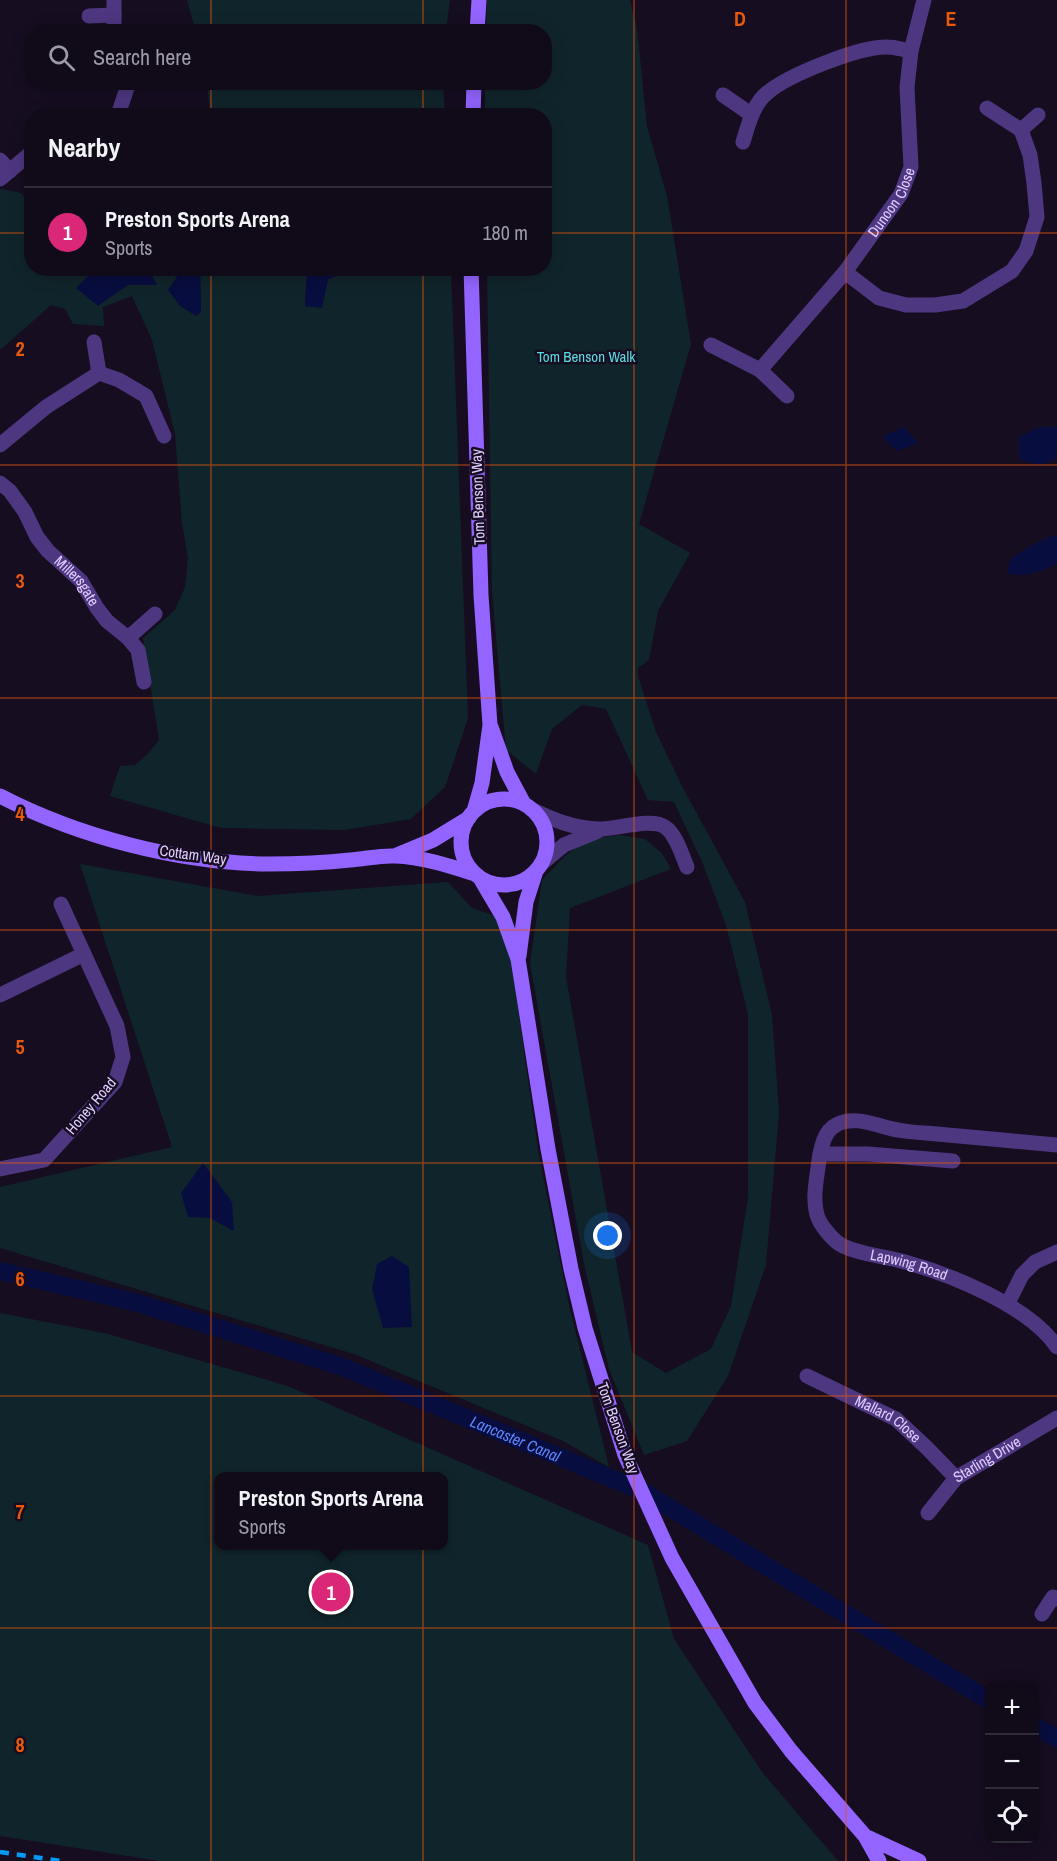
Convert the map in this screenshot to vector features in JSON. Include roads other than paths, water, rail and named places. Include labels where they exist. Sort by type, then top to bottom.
[{"type":"main road","points":[[478,24],[479,0]]},
{"type":"main road","points":[[473,108],[474,90]]},
{"type":"main road","name":"Tom Benson Way","points":[[471,276],[482,607],[490,725],[482,783],[472,814]]},
{"type":"main road","name":"Tom Benson Way","points":[[490,725],[507,772],[527,807]]},
{"type":"main road","name":"Cottam Way","points":[[0,796],[47,818],[86,832],[195,857],[266,864],[298,864],[395,856],[435,862],[477,876]]},
{"type":"main road","points":[[498,800],[511,800],[527,807],[539,818],[546,835],[545,853],[538,867],[527,878],[503,885],[491,883],[477,876],[467,865],[462,847],[463,829],[472,814],[485,804],[498,800]]},
{"type":"main road","name":"Cottam Way","points":[[395,856],[433,840],[472,814]]},
{"type":"main road","name":"Tom Benson Way","points":[[518,959],[526,902],[538,867]]},
{"type":"main road","name":"Tom Benson Way","points":[[477,876],[503,917],[518,959],[548,1149],[573,1279],[585,1329],[625,1455],[672,1558],[755,1703],[791,1751],[865,1836],[879,1861]]},
{"type":"main road","name":"Tom Benson Way","points":[[865,1836],[919,1861]]},
{"type":"street","name":"Dunoon Close","points":[[760,370],[845,272],[901,194],[911,167],[907,87],[911,51],[924,0]]},
{"type":"street","points":[[89,16],[114,8],[114,24]]},
{"type":"street","points":[[743,142],[752,115],[765,93],[793,77],[837,59],[888,47],[911,51]]},
{"type":"street","points":[[120,108],[126,90]]},
{"type":"street","points":[[723,94],[752,115]]},
{"type":"street","points":[[845,272],[879,298],[906,305],[935,305],[963,301],[1012,271],[1026,251],[1037,217],[1030,154],[1021,130],[987,108]]},
{"type":"street","points":[[1021,130],[1038,115]]},
{"type":"street","points":[[3,170],[24,157]]},
{"type":"street","points":[[94,342],[99,373]]},
{"type":"street","points":[[711,345],[760,370],[787,396]]},
{"type":"street","points":[[99,373],[119,380],[146,396],[164,436]]},
{"type":"street","points":[[0,445],[46,407],[99,373]]},
{"type":"street","name":"Millersgate","points":[[0,483],[10,491],[25,512],[37,537],[48,551],[81,581],[97,608],[138,650],[144,682]]},
{"type":"street","points":[[128,638],[155,614]]},
{"type":"street","points":[[527,807],[566,824],[600,830]]},
{"type":"street","points":[[538,867],[564,845],[600,830],[650,824],[665,826],[671,832],[687,867]]},
{"type":"street","name":"Honey Road","points":[[0,1169],[44,1160],[115,1082],[123,1057],[117,1026],[61,904]]},
{"type":"street","points":[[0,995],[84,954]]},
{"type":"street","name":"Lapwing Road","points":[[1057,1145],[898,1130],[854,1120],[837,1124],[827,1133],[820,1154],[814,1195],[817,1216],[841,1245],[859,1252],[929,1269],[1008,1304],[1036,1323],[1057,1347]]},
{"type":"street","points":[[820,1154],[868,1154],[953,1161]]},
{"type":"street","points":[[1008,1304],[1022,1275],[1035,1262],[1057,1252]]},
{"type":"street","name":"Mallard Close","points":[[807,1376],[896,1419],[956,1478]]},
{"type":"street","name":"Starling Drive","points":[[928,1513],[956,1478],[1057,1418]]},
{"type":"street","points":[[1042,1614],[1053,1597],[1057,1599]]},
{"type":"waterway","name":"Lancaster Canal","points":[[0,1271],[134,1302],[343,1367],[642,1491],[985,1698]]},
{"type":"waterway","name":"Lancaster Canal","points":[[1039,1729],[1057,1738]]},
{"type":"railway","points":[[0,1852],[61,1861]]},
{"type":"place","name":"Preston Sports Arena","points":[[331,1592]]},
{"type":"park label","name":"Tom Benson Walk","points":[[586,357]]}]
